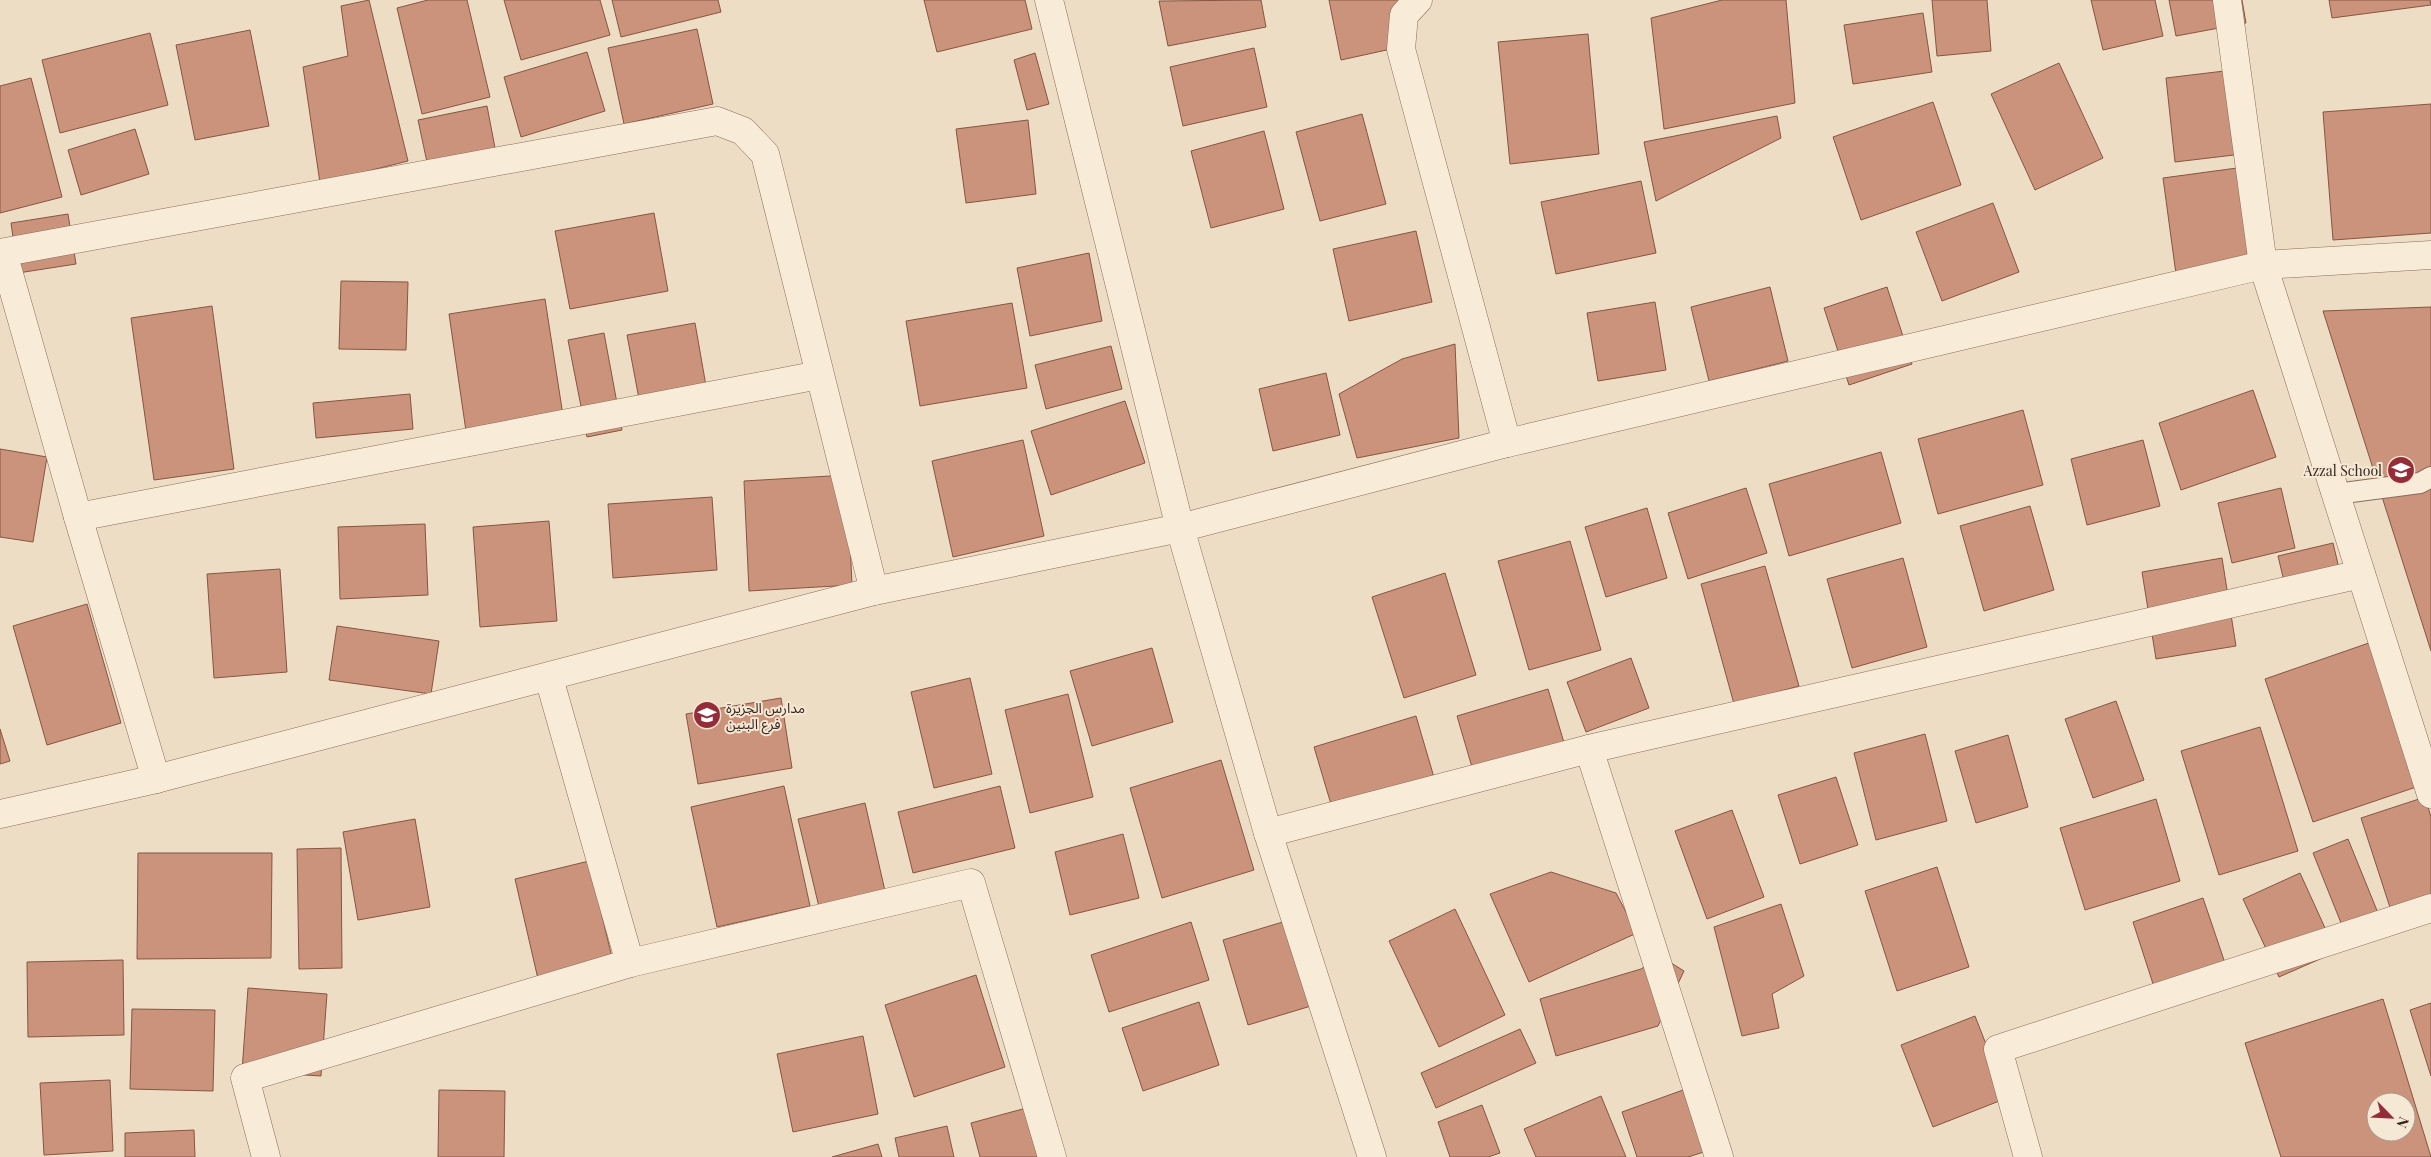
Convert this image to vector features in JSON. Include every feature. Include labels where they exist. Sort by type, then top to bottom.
[{"type":"street","points":[[1049,0],[1180,528],[1268,833],[1372,1157]]},
{"type":"street","points":[[1418,0],[1404,15],[1401,49],[1507,443]]},
{"type":"street","points":[[2227,0],[2263,264],[2431,794]]},
{"type":"street","points":[[156,779],[78,518],[2,253],[716,121],[743,131],[765,154],[874,592]]},
{"type":"street","points":[[0,814],[156,779],[550,678],[874,592],[1180,528],[1507,443],[2263,264],[2431,255]]},
{"type":"street","points":[[78,518],[819,375]]},
{"type":"street","points":[[1268,833],[1589,749],[2362,574]]},
{"type":"street","points":[[550,678],[630,963]]},
{"type":"street","points":[[1589,749],[1719,1157]]},
{"type":"street","points":[[266,1157],[245,1078],[630,963],[971,883],[1052,1157]]},
{"type":"street","points":[[2028,1157],[1998,1049],[2431,908]]},
{"type":"lane","points":[[2336,494],[2420,483],[2431,477]]},
{"type":"building","points":[[369,0],[408,161],[320,183],[303,67],[348,56],[341,6]]},
{"type":"building","points":[[428,0],[467,0],[490,97],[422,114],[397,8]]},
{"type":"building","points":[[504,0],[600,0],[610,35],[521,60]]},
{"type":"building","points":[[612,0],[718,0],[721,12],[621,37]]},
{"type":"building","points":[[924,0],[1025,0],[1032,29],[937,52]]},
{"type":"building","points":[[1261,0],[1266,27],[1168,46],[1159,1]]},
{"type":"building","points":[[1329,0],[1405,0],[1414,44],[1341,60]]},
{"type":"building","points":[[1722,0],[1786,0],[1795,103],[1664,129],[1651,18]]},
{"type":"building","points":[[1932,0],[1987,0],[1991,51],[1937,56]]},
{"type":"building","points":[[2091,0],[2155,0],[2163,36],[2103,50]]},
{"type":"building","points":[[2169,0],[2242,0],[2246,23],[2176,36]]},
{"type":"building","points":[[2329,0],[2430,0],[2431,5],[2332,18]]},
{"type":"building","points":[[1923,13],[1932,72],[1853,84],[1844,25]]},
{"type":"building","points":[[697,29],[713,104],[624,124],[608,48]]},
{"type":"building","points":[[250,30],[269,126],[195,140],[176,45]]},
{"type":"building","points":[[150,33],[168,105],[60,133],[42,60]]},
{"type":"building","points":[[1588,34],[1599,154],[1510,164],[1498,42]]},
{"type":"building","points":[[1254,48],[1267,107],[1183,126],[1170,67]]},
{"type":"building","points":[[587,52],[605,111],[521,137],[504,77]]},
{"type":"building","points":[[1035,53],[1049,104],[1027,110],[1014,60]]},
{"type":"building","points":[[2059,63],[2103,158],[2035,190],[1991,94]]},
{"type":"building","points":[[2241,69],[2251,153],[2175,162],[2166,78]]},
{"type":"building","points":[[31,78],[62,197],[0,213],[0,86]]},
{"type":"building","points":[[1933,102],[1961,185],[1861,220],[1833,137]]},
{"type":"building","points":[[2431,104],[2431,233],[2333,240],[2323,112]]},
{"type":"building","points":[[487,106],[496,153],[428,167],[418,120]]},
{"type":"building","points":[[1362,114],[1386,204],[1320,221],[1296,132]]},
{"type":"building","points":[[1777,116],[1781,138],[1656,201],[1644,142]]},
{"type":"building","points":[[1028,120],[1036,194],[966,203],[956,129]]},
{"type":"building","points":[[135,129],[149,174],[81,195],[68,150]]},
{"type":"building","points":[[1264,131],[1284,209],[1211,228],[1191,151]]},
{"type":"building","points":[[2237,168],[2250,264],[2176,274],[2163,178]]},
{"type":"building","points":[[1641,181],[1656,253],[1556,274],[1541,202]]},
{"type":"building","points":[[1993,203],[2019,272],[1942,301],[1916,232]]},
{"type":"building","points":[[654,213],[668,291],[570,309],[555,231]]},
{"type":"building","points":[[68,214],[76,264],[18,273],[11,223]]},
{"type":"building","points":[[1416,231],[1432,302],[1349,321],[1333,249]]},
{"type":"building","points":[[1089,253],[1102,321],[1030,336],[1017,268]]},
{"type":"building","points":[[341,281],[408,282],[406,350],[339,349]]},
{"type":"building","points":[[1770,287],[1788,361],[1709,381],[1691,307]]},
{"type":"building","points":[[1887,287],[1912,364],[1849,385],[1824,308]]},
{"type":"building","points":[[545,299],[564,422],[467,438],[449,314]]},
{"type":"building","points":[[1655,302],[1666,370],[1598,381],[1587,313]]},
{"type":"building","points":[[1012,303],[1027,388],[920,406],[906,321]]},
{"type":"building","points":[[212,306],[234,469],[154,480],[131,318]]},
{"type":"building","points":[[2431,307],[2431,651],[2323,311]]},
{"type":"building","points":[[695,323],[709,403],[642,415],[627,335]]},
{"type":"building","points":[[604,333],[622,430],[587,437],[568,340]]},
{"type":"building","points":[[1455,344],[1459,438],[1357,458],[1339,394],[1402,359]]},
{"type":"building","points":[[1111,346],[1122,389],[1046,409],[1035,365]]},
{"type":"building","points":[[1326,373],[1340,435],[1273,451],[1259,389]]},
{"type":"building","points":[[2253,390],[2276,457],[2181,490],[2159,423]]},
{"type":"building","points":[[410,394],[413,429],[316,438],[313,403]]},
{"type":"building","points":[[1125,401],[1145,463],[1051,495],[1031,431]]},
{"type":"building","points":[[2023,410],[2043,485],[1938,514],[1918,439]]},
{"type":"building","points":[[1023,440],[1044,536],[953,557],[932,461]]},
{"type":"building","points":[[2143,440],[2160,506],[2087,525],[2071,459]]},
{"type":"building","points":[[0,449],[47,457],[33,542],[0,537]]},
{"type":"building","points":[[1881,452],[1901,523],[1789,556],[1769,484]]},
{"type":"building","points":[[847,475],[852,585],[749,591],[744,481]]},
{"type":"building","points":[[1746,488],[1767,553],[1688,579],[1668,513]]},
{"type":"building","points":[[2281,488],[2295,548],[2232,563],[2218,503]]},
{"type":"building","points":[[712,497],[717,570],[613,578],[608,504]]},
{"type":"building","points":[[2030,506],[2054,590],[1984,611],[1960,526]]},
{"type":"building","points":[[1647,508],[1667,578],[1606,597],[1585,527]]},
{"type":"building","points":[[549,521],[557,621],[480,627],[473,527]]},
{"type":"building","points":[[425,524],[428,595],[340,599],[338,527]]},
{"type":"building","points":[[1570,541],[1601,650],[1529,670],[1498,561]]},
{"type":"building","points":[[2333,543],[2342,581],[2287,594],[2278,556]]},
{"type":"building","points":[[1903,558],[1927,647],[1852,668],[1827,579]]},
{"type":"building","points":[[2222,558],[2236,646],[2156,659],[2142,572]]},
{"type":"building","points":[[1765,566],[1799,686],[1734,704],[1701,584]]},
{"type":"building","points":[[280,569],[287,672],[214,678],[207,574]]},
{"type":"building","points":[[1445,573],[1476,675],[1404,698],[1372,597]]},
{"type":"building","points":[[87,604],[121,723],[47,745],[13,626]]},
{"type":"building","points":[[337,626],[439,641],[431,694],[329,680]]},
{"type":"building","points":[[2389,636],[2431,782],[2313,822],[2265,679]]},
{"type":"building","points":[[1152,648],[1173,722],[1092,746],[1070,671]]},
{"type":"building","points":[[1631,658],[1649,708],[1586,732],[1567,682]]},
{"type":"building","points":[[970,678],[992,774],[934,788],[911,692]]},
{"type":"building","points":[[1548,689],[1565,746],[1474,774],[1457,716]]},
{"type":"building","points":[[1068,694],[1093,797],[1030,813],[1005,710]]},
{"type":"building","points":[[781,698],[792,768],[698,784],[686,714]]},
{"type":"building","points":[[2116,701],[2144,780],[2093,798],[2065,719]]},
{"type":"building","points":[[1416,716],[1438,791],[1336,821],[1314,747]]},
{"type":"building","points":[[2260,727],[2298,851],[2219,875],[2181,751]]},
{"type":"building","points":[[0,729],[10,761],[0,764]]},
{"type":"building","points":[[1925,734],[1947,821],[1876,840],[1854,753]]},
{"type":"building","points":[[2008,735],[2028,807],[1976,823],[1955,751]]},
{"type":"building","points":[[1221,760],[1254,870],[1162,898],[1130,788]]},
{"type":"building","points":[[1836,777],[1858,845],[1800,864],[1778,795]]},
{"type":"building","points":[[784,786],[810,906],[717,927],[691,807]]},
{"type":"building","points":[[1000,786],[1015,848],[913,873],[898,812]]},
{"type":"building","points":[[2425,797],[2431,817],[2431,918],[2397,929],[2361,818]]},
{"type":"building","points":[[2156,799],[2180,881],[2085,910],[2060,828]]},
{"type":"building","points":[[865,803],[885,891],[819,907],[798,819]]},
{"type":"building","points":[[1732,810],[1764,897],[1707,919],[1675,831]]},
{"type":"building","points":[[415,819],[430,907],[358,920],[343,832]]},
{"type":"building","points":[[1123,834],[1139,898],[1070,915],[1055,852]]},
{"type":"building","points":[[2348,839],[2378,913],[2343,928],[2313,853]]},
{"type":"building","points":[[341,848],[342,968],[299,969],[297,849]]},
{"type":"building","points":[[138,853],[272,853],[271,958],[137,959]]},
{"type":"building","points":[[589,861],[613,962],[538,979],[515,879]]},
{"type":"building","points":[[1937,867],[1969,967],[1897,991],[1865,891]]},
{"type":"building","points":[[1551,872],[1616,893],[1637,933],[1529,982],[1490,894]]},
{"type":"building","points":[[2300,873],[2336,952],[2279,977],[2243,899]]},
{"type":"building","points":[[2203,898],[2226,966],[2155,990],[2133,922]]},
{"type":"building","points":[[1781,904],[1804,976],[1772,994],[1779,1028],[1742,1036],[1714,927]]},
{"type":"building","points":[[1455,909],[1505,1015],[1439,1047],[1389,941]]},
{"type":"building","points":[[1286,921],[1311,1006],[1248,1025],[1223,940]]},
{"type":"building","points":[[1191,922],[1209,980],[1109,1012],[1091,955]]},
{"type":"building","points":[[1660,956],[1684,971],[1658,1026],[1556,1056],[1540,999],[1641,969]]},
{"type":"building","points":[[123,960],[124,1035],[28,1037],[27,962]]},
{"type":"building","points":[[976,975],[1005,1067],[914,1097],[885,1005]]},
{"type":"building","points":[[248,988],[327,994],[321,1076],[242,1071]]},
{"type":"building","points":[[2383,999],[2411,1092],[2366,1092],[2366,1142],[2416,1142],[2416,1108],[2431,1157],[2281,1157],[2245,1043]]},
{"type":"building","points":[[1199,1002],[1219,1065],[1143,1091],[1122,1028]]},
{"type":"building","points":[[2431,1003],[2431,1076],[2410,1010]]},
{"type":"building","points":[[132,1009],[215,1010],[213,1091],[130,1089]]},
{"type":"building","points":[[1975,1016],[2007,1098],[1933,1127],[1901,1045]]},
{"type":"building","points":[[1520,1029],[1536,1063],[1436,1108],[1421,1073]]},
{"type":"building","points":[[863,1036],[878,1114],[793,1132],[777,1054]]},
{"type":"building","points":[[110,1080],[113,1151],[44,1155],[40,1083]]},
{"type":"building","points":[[439,1090],[505,1091],[504,1157],[438,1157]]},
{"type":"building","points":[[1683,1090],[1704,1152],[1688,1157],[1637,1157],[1622,1112]]},
{"type":"building","points":[[1601,1096],[1626,1157],[1536,1157],[1524,1129]]},
{"type":"building","points":[[1482,1105],[1500,1153],[1488,1157],[1450,1157],[1438,1122]]},
{"type":"building","points":[[1030,1107],[1044,1157],[980,1157],[971,1123]]},
{"type":"building","points":[[947,1126],[954,1157],[899,1157],[895,1138]]},
{"type":"building","points":[[194,1130],[195,1157],[125,1157],[125,1133]]},
{"type":"building","points":[[878,1144],[882,1157],[832,1157]]},
{"type":"place","name":"Azzal School","points":[[2401,470]]},
{"type":"place","name":"مدارس الجزيرة فرع البنين","points":[[707,715]]}]
